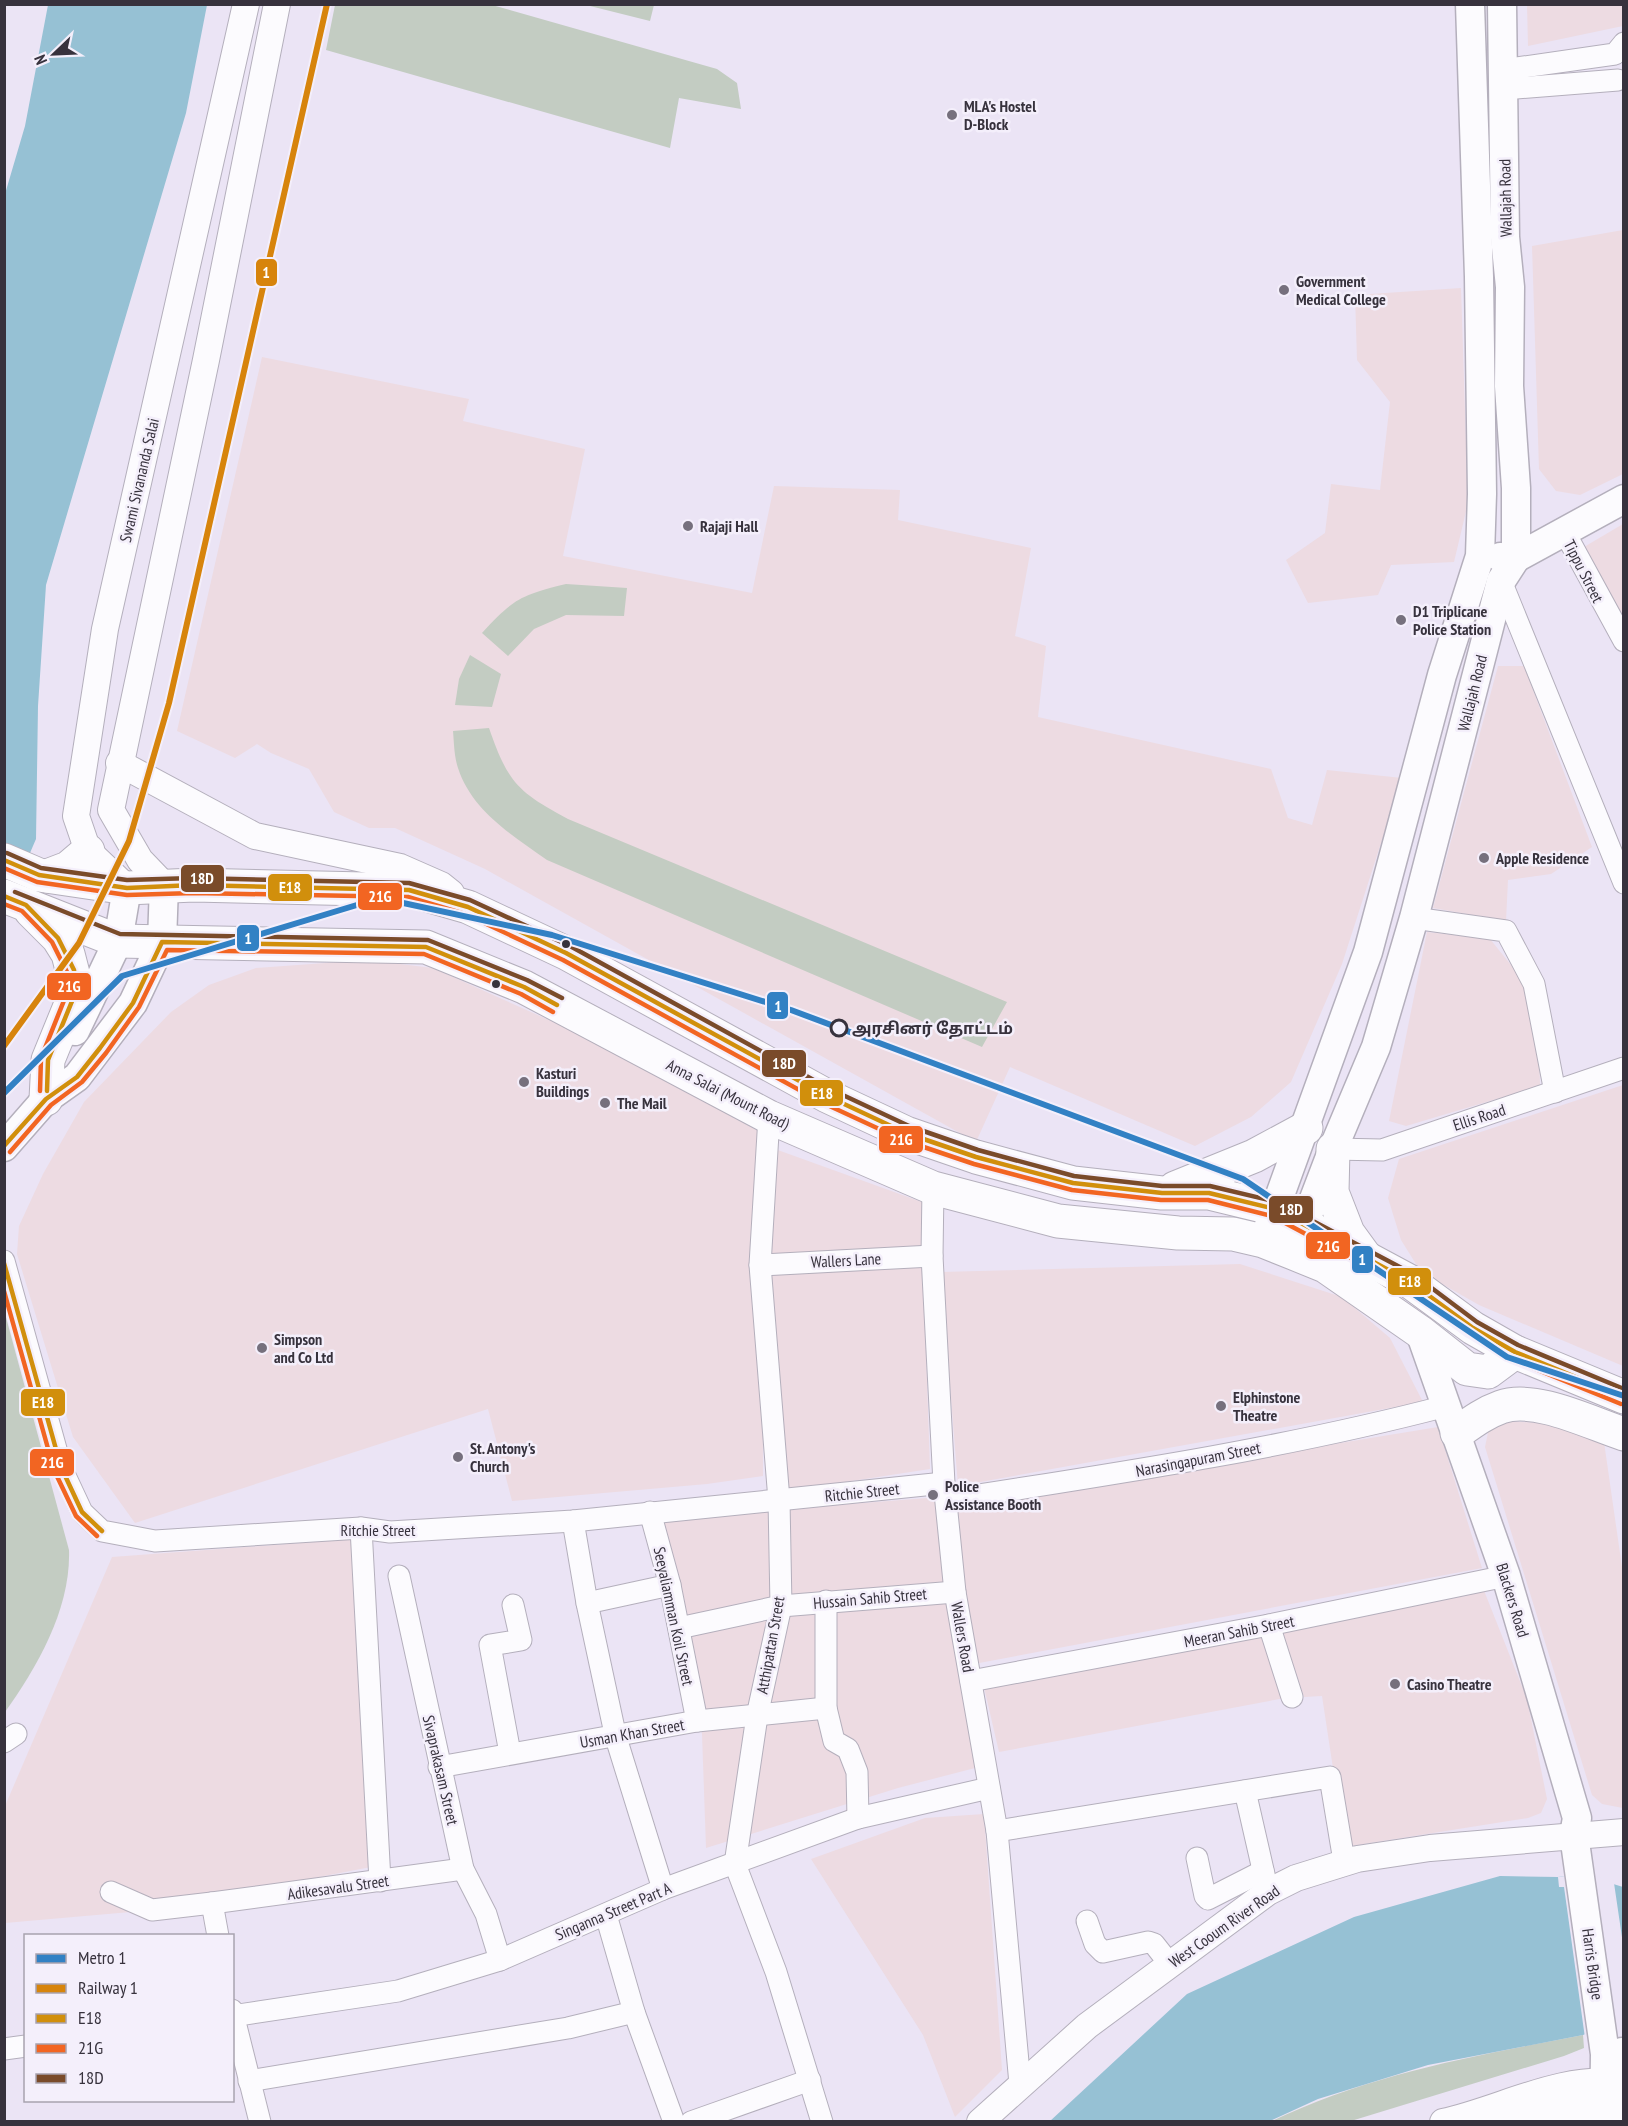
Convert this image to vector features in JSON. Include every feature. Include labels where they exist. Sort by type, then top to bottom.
[{"type":"main road","name":"Wallajah Road","points":[[1290,1229],[1306,1128],[1368,952],[1442,675],[1480,556],[1482,494],[1479,266],[1470,4]]},
{"type":"main road","name":"Wallajah Road","points":[[1290,1229],[1333,1149],[1376,1047],[1414,918],[1509,570],[1516,488],[1509,386],[1510,279],[1505,237],[1502,4]]},
{"type":"main road","points":[[1480,556],[1509,570],[1564,531],[1623,499]]},
{"type":"main road","points":[[43,875],[68,868],[88,851]]},
{"type":"main road","name":"Anna Salai (Mount Road)","points":[[4,860],[43,875],[127,888],[164,885],[409,890],[471,908],[566,953],[827,1096],[906,1133],[976,1157],[1073,1183],[1162,1193],[1209,1193],[1290,1229],[1364,1255],[1409,1281],[1473,1328],[1525,1356],[1623,1397]]},
{"type":"main road","points":[[4,1148],[46,1099],[77,1077],[133,1003],[162,942],[164,885]]},
{"type":"main road","points":[[46,1099],[61,1060],[118,942],[127,888]]},
{"type":"main road","points":[[15,901],[58,938],[68,954],[77,989],[48,1060],[46,1099]]},
{"type":"main road","name":"Anna Salai (Mount Road)","points":[[15,901],[118,942],[426,947],[525,987],[769,1117],[933,1188],[1058,1221],[1179,1233],[1233,1234],[1263,1241],[1290,1229]]},
{"type":"main road","points":[[1162,1193],[1254,1155],[1306,1128]]},
{"type":"main road","points":[[1333,1149],[1332,1192],[1348,1233],[1364,1255]]},
{"type":"main road","name":"Anna Salai (Mount Road)","points":[[1290,1229],[1325,1266],[1420,1332],[1467,1369],[1488,1372],[1525,1356]]},
{"type":"main road","name":"Blackers Road","points":[[1420,1332],[1506,1576],[1580,1829],[1590,1872]]},
{"type":"main road","points":[[1525,1356],[1530,1403]]},
{"type":"main road","points":[[1452,1420],[1504,1406],[1530,1403],[1623,1434]]},
{"type":"main road","name":"Harris Bridge","points":[[1590,1872],[1614,2053],[1615,2101]]},
{"type":"street","name":"Swami Sivananda Salai","points":[[127,888],[88,851],[76,816],[105,629],[246,4]]},
{"type":"street","points":[[164,885],[140,860],[121,831],[111,810],[119,763],[204,372],[277,4]]},
{"type":"street","points":[[1619,48],[1621,87],[1503,80],[1619,48]]},
{"type":"street","name":"Tippu Street","points":[[1564,531],[1623,641]]},
{"type":"street","points":[[1509,570],[1623,883]]},
{"type":"street","points":[[119,763],[255,836],[400,867],[441,885],[471,908]]},
{"type":"street","points":[[1414,918],[1506,931],[1534,984],[1555,1092]]},
{"type":"street","name":"Ellis Road","points":[[1333,1149],[1382,1150],[1623,1068]]},
{"type":"street","name":"Atthipattan Street","points":[[769,1117],[760,1265],[779,1500],[781,1606],[757,1716],[735,1864],[776,1972],[822,2121]]},
{"type":"street","name":"Wallers Road","points":[[933,1188],[932,1256],[945,1492],[955,1592],[997,1831],[1020,2084]]},
{"type":"street","name":"Wallers Lane","points":[[760,1265],[932,1256]]},
{"type":"street","name":"Ritchie Street","points":[[4,1261],[61,1467],[82,1512],[102,1531],[155,1541],[361,1528],[390,1532],[573,1521],[779,1500],[945,1492]]},
{"type":"street","name":"Narasingapuram Street","points":[[945,1492],[1127,1472],[1356,1430],[1452,1420]]},
{"type":"street","name":"Seeyaliamman Koil Street","points":[[650,1512],[670,1585],[697,1721]]},
{"type":"street","points":[[573,1521],[587,1603],[616,1738],[663,1889]]},
{"type":"street","points":[[361,1528],[380,1881]]},
{"type":"street","name":"Sivaprakasam Street","points":[[399,1576],[463,1869],[486,1914],[500,1960]]},
{"type":"street","name":"Meeran Sahib Street","points":[[970,1681],[1269,1625],[1506,1576]]},
{"type":"street","points":[[587,1603],[670,1585]]},
{"type":"street","name":"Hussain Sahib Street","points":[[679,1628],[781,1606],[955,1592]]},
{"type":"street","points":[[826,1601],[826,1708],[834,1741],[848,1749],[857,1772],[858,1818]]},
{"type":"street","points":[[510,1753],[490,1645],[521,1640],[513,1605]]},
{"type":"street","points":[[1269,1625],[1292,1697]]},
{"type":"street","name":"Usman Khan Street","points":[[439,1767],[510,1753],[616,1738],[697,1721],[826,1708]]},
{"type":"street","points":[[997,1831],[1330,1778],[1344,1861]]},
{"type":"street","name":"Singanna Street Part A","points":[[234,2014],[398,1991],[500,1960],[663,1889],[858,1818],[989,1788]]},
{"type":"street","points":[[1197,1858],[1205,1896],[1208,1899],[1265,1882],[1245,1791]]},
{"type":"street","name":"West Cooum River Road","points":[[980,2121],[1087,2026],[1169,1964],[1265,1882],[1296,1878],[1344,1861],[1430,1848],[1580,1829],[1623,1832]]},
{"type":"street","name":"Adikesavalu Street","points":[[111,1892],[152,1910],[463,1869]]},
{"type":"street","points":[[212,1903],[218,1934]]},
{"type":"street","points":[[606,1915],[634,2012],[674,2121]]},
{"type":"street","points":[[1087,1921],[1095,1944],[1103,1952],[1148,1942],[1154,1944],[1169,1964]]},
{"type":"street","points":[[249,2081],[568,2028],[634,2012]]},
{"type":"street","points":[[234,2018],[260,2121]]},
{"type":"street","points":[[4,2049],[24,2046]]},
{"type":"street","points":[[692,2121],[810,2080]]},
{"type":"street","points":[[1450,2120],[1615,2101]]},
{"type":"shaded area","points":[[335,5],[492,5],[717,69],[737,83],[741,109],[679,98],[670,148],[326,50]]},
{"type":"shaded area","points":[[586,5],[654,5],[650,21]]},
{"type":"shaded area","points":[[1527,5],[1623,5],[1623,26],[1528,46]]},
{"type":"shaded area","points":[[1623,230],[1623,474],[1580,495],[1556,491],[1539,469],[1532,246]]},
{"type":"shaded area","points":[[1461,288],[1468,503],[1454,562],[1391,565],[1378,595],[1308,603],[1286,560],[1325,533],[1331,484],[1380,490],[1390,402],[1357,360],[1355,295]]},
{"type":"shaded area","points":[[262,357],[469,399],[463,421],[585,449],[563,556],[752,593],[774,486],[900,490],[898,520],[1031,548],[1015,636],[1046,646],[1038,717],[1271,769],[1288,818],[1312,825],[1327,770],[1402,778],[1342,964],[1291,1082],[1251,1117],[1195,1146],[1010,1067],[976,1142],[485,869],[395,828],[369,828],[334,812],[309,769],[271,753],[257,744],[235,758],[177,731]]},
{"type":"shaded area","points":[[1623,524],[1623,616],[1617,618],[1584,547]]},
{"type":"shaded area","points":[[566,584],[627,588],[624,616],[566,615],[534,629],[508,656],[482,633],[510,605],[528,595]]},
{"type":"shaded area","points":[[470,655],[501,674],[492,707],[455,705],[459,679]]},
{"type":"shaded area","points":[[1498,666],[1524,666],[1592,847],[1551,874],[1508,880],[1506,921],[1433,908]]},
{"type":"shaded area","points":[[489,728],[502,762],[517,784],[537,801],[568,819],[1007,1002],[982,1047],[547,860],[495,821],[473,797],[464,783],[454,749],[453,731]]},
{"type":"shaded area","points":[[1427,932],[1490,939],[1528,986],[1539,1042],[1540,1086],[1406,1126],[1389,1121]]},
{"type":"shaded area","points":[[367,960],[433,968],[598,1042],[762,1133],[763,1476],[707,1484],[512,1501],[488,1409],[135,1523],[73,1437],[17,1254],[19,1226],[43,1174],[84,1102],[171,1012],[209,985],[256,968]]},
{"type":"shaded area","points":[[1623,1085],[1623,1366],[1479,1305],[1421,1272],[1401,1240],[1388,1198],[1399,1159]]},
{"type":"shaded area","points":[[775,1149],[933,1206],[923,1251],[764,1254]]},
{"type":"shaded area","points":[[1240,1264],[1342,1297],[1390,1338],[1423,1402],[958,1486],[941,1272]]},
{"type":"shaded area","points":[[923,1265],[930,1469],[780,1492],[767,1270]]},
{"type":"shaded area","points":[[4,1310],[69,1550],[64,1593],[50,1636],[29,1675],[5,1712]]},
{"type":"shaded area","points":[[1508,1421],[1554,1424],[1604,1442],[1623,1574],[1623,1808],[1602,1804],[1592,1795],[1485,1447],[1489,1428]]},
{"type":"shaded area","points":[[1438,1427],[1482,1568],[974,1664],[954,1517],[963,1505]]},
{"type":"shaded area","points":[[940,1497],[975,1768],[898,1788],[706,1848],[702,1734],[657,1519]]},
{"type":"shaded area","points":[[354,1539],[371,1867],[142,1911],[5,1923],[5,1806],[112,1557]]},
{"type":"shaded area","points":[[1483,1588],[1527,1699],[1547,1799],[1541,1813],[1528,1818],[1345,1847],[1322,1696],[1304,1697],[1281,1628]]},
{"type":"shaded area","points":[[1265,1632],[1285,1698],[999,1752],[983,1683]]},
{"type":"shaded area","points":[[984,1814],[1002,2070],[955,2117],[923,2035],[811,1859],[925,1818]]},
{"type":"shaded area","points":[[1583,2035],[1584,2048],[1564,2056],[1351,2121],[1270,2122],[1308,2105],[1385,2078],[1463,2059]]},
{"type":"water","points":[[48,5],[207,5],[186,113],[46,585],[38,706],[36,839],[5,911],[5,194],[25,126]]},
{"type":"water","points":[[1581,1874],[1623,1887],[1623,2020],[1583,2035],[1428,2065],[1318,2099],[1270,2121],[1049,2122],[1187,1994],[1354,1917],[1500,1876],[1558,1877]]},
{"type":"pier","points":[[1587,1873],[1614,1883],[1624,1951],[1624,2023],[1585,2038],[1564,1887],[1559,1887],[1558,1877]]},
{"type":"metro line","name":"1","points":[[4,1093],[122,976],[380,898],[552,935],[791,1010],[1243,1179],[1507,1357],[1624,1396]]},
{"type":"rail line","name":"1","points":[[4,1046],[79,943],[129,841],[169,703],[327,4]]},
{"type":"transit line","name":"18D","points":[[7,853],[41,868],[127,880],[194,878],[409,883],[470,900],[570,946],[830,1089],[909,1126],[978,1150],[1074,1176],[1162,1186],[1210,1186],[1277,1202],[1413,1274],[1477,1322],[1518,1345],[1624,1389]]},
{"type":"transit line","name":"E18","points":[[4,860],[39,875],[127,888],[194,885],[409,890],[468,907],[566,953],[827,1096],[906,1133],[976,1157],[1073,1183],[1162,1193],[1209,1193],[1275,1209],[1409,1281],[1473,1328],[1515,1352],[1624,1397]]},
{"type":"transit line","name":"21G","points":[[4,868],[37,882],[127,895],[194,893],[408,897],[465,914],[563,960],[823,1103],[903,1140],[974,1164],[1072,1190],[1161,1200],[1208,1200],[1272,1216],[1405,1287],[1469,1334],[1511,1359],[1621,1404]]},
{"type":"transit line","name":"18D","points":[[15,892],[120,934],[428,940],[527,980],[562,998]]},
{"type":"transit line","name":"E18","points":[[4,896],[26,905],[58,938],[74,970],[77,989],[48,1060],[47,1091]]},
{"type":"transit line","name":"21G","points":[[4,904],[22,911],[52,942],[67,972],[69,988],[41,1058],[40,1091]]},
{"type":"transit line","name":"E18","points":[[4,1146],[46,1099],[77,1077],[100,1048],[133,1003],[162,942],[426,947],[524,987],[557,1005]]},
{"type":"transit line","name":"21G","points":[[10,1152],[51,1105],[82,1082],[106,1053],[139,1007],[167,950],[424,954],[521,994],[553,1012]]},
{"type":"transit line","name":"E18","points":[[4,1263],[61,1467],[82,1512],[102,1531]]},
{"type":"transit line","name":"21G","points":[[4,1291],[54,1470],[76,1516],[97,1536]]},
{"type":"place","name":"MLA's Hostel D-Block","points":[[952,115]]},
{"type":"place","name":"Government Medical College","points":[[1284,290]]},
{"type":"place","name":"Rajaji Hall","points":[[688,526]]},
{"type":"place","name":"D1 Triplicane Police Station","points":[[1401,620]]},
{"type":"place","name":"Apple Residence","points":[[1484,858]]},
{"type":"place","name":"அரசினர் தோட்டம்","points":[[839,1028]]},
{"type":"place","name":"Kasturi Buildings","points":[[524,1082]]},
{"type":"place","name":"The Mail","points":[[605,1103]]},
{"type":"place","name":"Simpson and Co Ltd","points":[[262,1348]]},
{"type":"place","name":"Elphinstone Theatre","points":[[1221,1406]]},
{"type":"place","name":"St. Antony's Church","points":[[458,1457]]},
{"type":"place","name":"Police Assistance Booth","points":[[933,1495]]},
{"type":"place","name":"Casino Theatre","points":[[1395,1684]]}]
